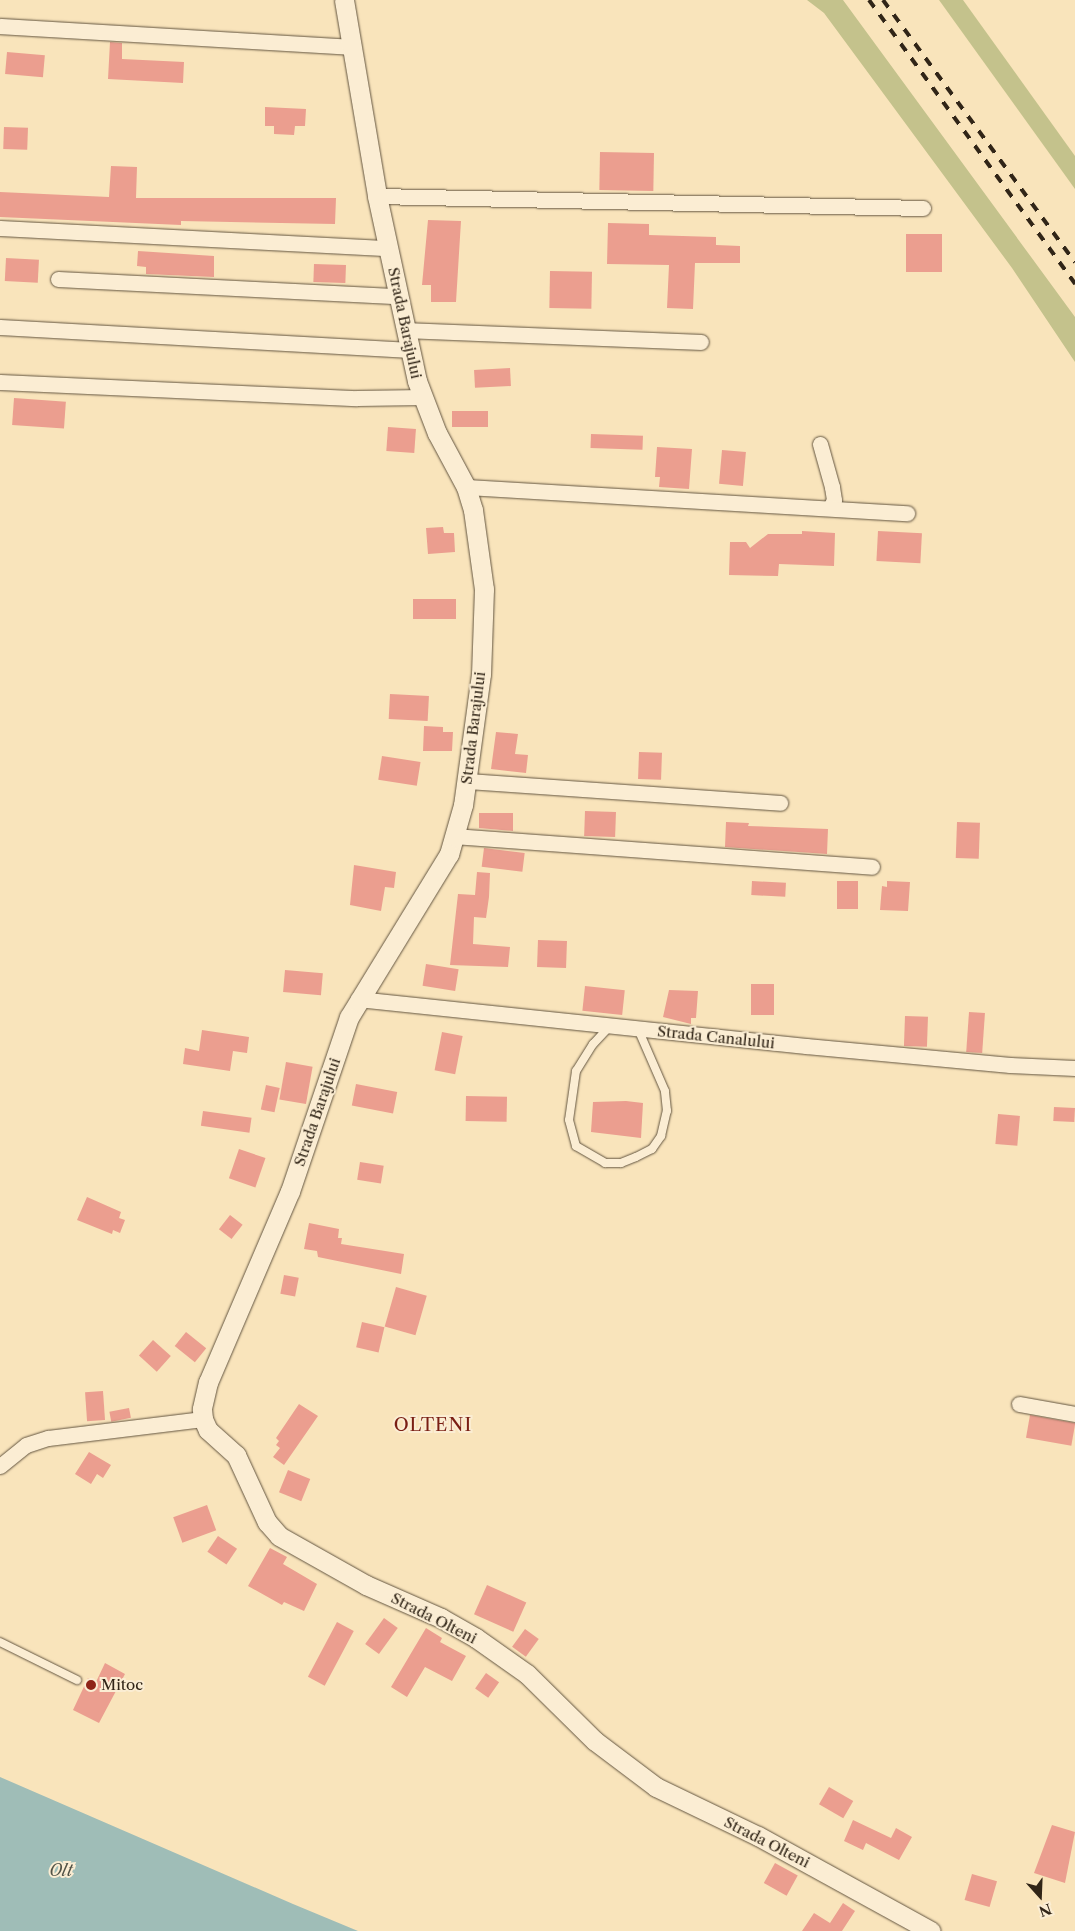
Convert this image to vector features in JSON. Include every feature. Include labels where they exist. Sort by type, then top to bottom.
[{"type":"street","name":"Strada Barajului","points":[[203,1419],[202,1409],[208,1382],[290,1191],[349,1017],[358,999],[437,876],[454,836],[468,781],[481,674],[484,588],[478,538],[466,487],[436,432],[423,397],[405,330],[377,196],[350,47],[344,0]]},
{"type":"street","points":[[0,26],[350,47]]},
{"type":"street","points":[[377,196],[924,208]]},
{"type":"street","points":[[0,228],[388,248]]},
{"type":"street","points":[[58,279],[398,296]]},
{"type":"street","points":[[0,327],[410,350]]},
{"type":"street","points":[[405,330],[701,342]]},
{"type":"street","points":[[0,382],[357,398],[423,397]]},
{"type":"street","points":[[820,444],[832,487],[834,500],[830,508]]},
{"type":"street","points":[[466,487],[907,513]]},
{"type":"street","points":[[468,781],[780,803]]},
{"type":"street","points":[[454,836],[872,867]]},
{"type":"street","name":"Strada Canalului","points":[[358,999],[638,1029],[1010,1065],[1075,1068]]},
{"type":"street","points":[[1019,1404],[1075,1414]]},
{"type":"street","points":[[0,1466],[26,1445],[48,1438],[203,1419]]},
{"type":"street","name":"Strada Olteni","points":[[203,1419],[208,1430],[236,1455],[267,1522],[279,1536],[366,1585],[441,1618],[476,1638],[527,1674],[595,1741],[656,1787],[758,1836],[930,1931]]},
{"type":"lane","points":[[610,1026],[593,1044],[576,1071],[569,1120],[576,1146],[605,1163],[621,1163],[636,1157],[652,1149],[661,1136],[666,1111],[665,1091],[638,1029]]},
{"type":"lane","points":[[0,1642],[77,1680]]},
{"type":"shaded area","points":[[807,0],[843,0],[1075,317],[1075,362],[1012,268],[824,13]]},
{"type":"shaded area","points":[[939,0],[963,0],[1075,156],[1075,189]]},
{"type":"water","name":"Olt","points":[[0,1777],[293,1904],[358,1931],[0,1931]]},
{"type":"building","points":[[110,42],[122,43],[122,59],[184,62],[183,83],[108,79]]},
{"type":"building","points":[[7,52],[45,55],[43,77],[5,74]]},
{"type":"building","points":[[265,107],[306,109],[305,126],[295,126],[294,135],[274,134],[274,126],[265,126]]},
{"type":"building","points":[[4,127],[28,128],[27,150],[3,149]]},
{"type":"building","points":[[600,152],[654,153],[653,191],[599,190]]},
{"type":"building","points":[[111,166],[137,167],[136,198],[336,198],[335,224],[181,221],[181,225],[0,217],[0,192],[109,197]]},
{"type":"building","points":[[428,220],[461,221],[456,302],[431,302],[431,285],[422,285]]},
{"type":"building","points":[[608,223],[649,224],[649,235],[716,237],[716,245],[740,246],[740,263],[695,263],[693,309],[667,308],[669,265],[607,264]]},
{"type":"building","points":[[906,234],[942,234],[942,272],[906,272]]},
{"type":"building","points":[[138,251],[214,256],[214,277],[146,274],[146,267],[137,266]]},
{"type":"building","points":[[6,258],[39,260],[38,283],[5,281]]},
{"type":"building","points":[[314,264],[346,265],[345,283],[313,282]]},
{"type":"building","points":[[550,271],[592,272],[591,309],[549,308]]},
{"type":"building","points":[[510,368],[511,386],[475,388],[474,370]]},
{"type":"building","points":[[14,398],[66,402],[64,429],[12,425]]},
{"type":"building","points":[[452,411],[488,411],[488,427],[452,427]]},
{"type":"building","points":[[388,427],[416,429],[414,453],[386,451]]},
{"type":"building","points":[[591,434],[643,436],[642,450],[591,448]]},
{"type":"building","points":[[657,447],[692,449],[689,489],[659,487],[660,477],[655,477]]},
{"type":"building","points":[[722,450],[746,452],[743,486],[719,484]]},
{"type":"building","points":[[443,527],[444,533],[454,533],[455,552],[428,554],[426,528]]},
{"type":"building","points":[[802,531],[835,533],[834,566],[779,564],[778,576],[729,575],[730,542],[746,542],[750,548],[768,534],[802,534]]},
{"type":"building","points":[[878,531],[922,533],[920,563],[876,561]]},
{"type":"building","points":[[413,599],[456,599],[456,619],[413,619]]},
{"type":"building","points":[[390,694],[429,696],[428,721],[389,719]]},
{"type":"building","points":[[424,726],[443,727],[443,732],[453,732],[452,751],[423,751]]},
{"type":"building","points":[[496,732],[518,734],[515,754],[528,755],[526,773],[491,769]]},
{"type":"building","points":[[639,752],[662,753],[661,780],[638,779]]},
{"type":"building","points":[[382,756],[421,762],[417,786],[378,780]]},
{"type":"building","points":[[585,811],[616,812],[615,837],[584,836]]},
{"type":"building","points":[[479,813],[513,813],[513,831],[479,828]]},
{"type":"building","points":[[726,822],[749,823],[748,826],[828,829],[827,854],[725,847]]},
{"type":"building","points":[[957,822],[980,823],[979,859],[956,858]]},
{"type":"building","points":[[484,848],[525,853],[522,872],[482,867]]},
{"type":"building","points":[[354,865],[396,872],[394,888],[385,887],[381,911],[350,905]]},
{"type":"building","points":[[477,872],[490,873],[489,897],[486,918],[474,917],[473,944],[510,947],[508,967],[450,965],[458,894],[475,895]]},
{"type":"building","points":[[752,881],[786,883],[785,897],[751,895]]},
{"type":"building","points":[[837,881],[858,881],[858,909],[837,909]]},
{"type":"building","points":[[887,881],[910,882],[908,911],[880,910],[882,886],[887,887]]},
{"type":"building","points":[[538,940],[567,941],[566,968],[537,967]]},
{"type":"building","points":[[426,964],[459,969],[455,991],[423,986]]},
{"type":"building","points":[[285,970],[323,973],[321,995],[283,992]]},
{"type":"building","points":[[751,984],[774,984],[774,1015],[751,1015]]},
{"type":"building","points":[[585,986],[625,990],[622,1015],[582,1011]]},
{"type":"building","points":[[669,990],[698,991],[696,1018],[691,1018],[691,1024],[663,1017]]},
{"type":"building","points":[[969,1012],[985,1013],[982,1053],[966,1052]]},
{"type":"building","points":[[905,1016],[928,1017],[927,1047],[904,1046]]},
{"type":"building","points":[[202,1030],[249,1037],[247,1053],[233,1051],[230,1071],[183,1064],[185,1048],[199,1051]]},
{"type":"building","points":[[442,1032],[463,1036],[455,1074],[435,1070]]},
{"type":"building","points":[[286,1062],[313,1067],[306,1104],[279,1099]]},
{"type":"building","points":[[356,1084],[397,1092],[393,1114],[352,1106]]},
{"type":"building","points":[[266,1085],[280,1088],[274,1112],[261,1109]]},
{"type":"building","points":[[466,1096],[507,1097],[507,1122],[466,1121]]},
{"type":"building","points":[[626,1101],[643,1103],[641,1138],[591,1132],[593,1102]]},
{"type":"building","points":[[1054,1107],[1075,1108],[1074,1122],[1053,1121]]},
{"type":"building","points":[[203,1111],[252,1118],[249,1133],[201,1126]]},
{"type":"building","points":[[998,1114],[1020,1116],[1017,1146],[995,1144]]},
{"type":"building","points":[[239,1149],[265,1158],[255,1187],[229,1178]]},
{"type":"building","points":[[360,1162],[384,1166],[381,1184],[357,1180]]},
{"type":"building","points":[[87,1197],[121,1212],[119,1218],[125,1220],[120,1233],[113,1230],[112,1234],[77,1220]]},
{"type":"building","points":[[230,1215],[243,1225],[232,1239],[219,1229]]},
{"type":"building","points":[[309,1223],[339,1229],[338,1238],[342,1238],[341,1244],[404,1254],[401,1274],[318,1257],[317,1251],[304,1249]]},
{"type":"building","points":[[284,1275],[299,1278],[295,1297],[280,1294]]},
{"type":"building","points":[[396,1287],[427,1296],[415,1335],[385,1326]]},
{"type":"building","points":[[362,1322],[384,1327],[379,1353],[356,1347]]},
{"type":"building","points":[[186,1332],[206,1348],[195,1362],[175,1346]]},
{"type":"building","points":[[153,1340],[171,1356],[157,1372],[139,1356]]},
{"type":"building","points":[[103,1391],[105,1420],[87,1421],[85,1392]]},
{"type":"building","points":[[299,1404],[318,1416],[284,1465],[273,1457],[280,1448],[276,1445],[279,1441],[276,1438]]},
{"type":"building","points":[[129,1408],[131,1418],[111,1422],[109,1412]]},
{"type":"building","points":[[1030,1415],[1075,1423],[1071,1446],[1026,1438]]},
{"type":"building","points":[[89,1452],[111,1465],[103,1478],[97,1474],[91,1484],[75,1474]]},
{"type":"building","points":[[288,1470],[310,1479],[301,1501],[279,1492]]},
{"type":"building","points":[[207,1505],[216,1530],[182,1543],[173,1517]]},
{"type":"building","points":[[218,1536],[237,1549],[226,1565],[207,1552]]},
{"type":"building","points":[[270,1548],[287,1557],[283,1564],[317,1584],[304,1611],[284,1602],[282,1605],[248,1586]]},
{"type":"building","points":[[487,1585],[526,1602],[513,1632],[474,1614]]},
{"type":"building","points":[[384,1618],[398,1628],[379,1654],[365,1644]]},
{"type":"building","points":[[337,1622],[354,1631],[325,1686],[308,1677]]},
{"type":"building","points":[[426,1628],[442,1638],[440,1642],[466,1656],[452,1681],[425,1667],[407,1697],[391,1687]]},
{"type":"building","points":[[525,1629],[539,1639],[526,1657],[512,1647]]},
{"type":"building","points":[[105,1663],[125,1674],[99,1723],[73,1710],[88,1678],[96,1682]]},
{"type":"building","points":[[486,1673],[499,1682],[488,1698],[475,1689]]},
{"type":"building","points":[[829,1787],[853,1801],[843,1818],[819,1804]]},
{"type":"building","points":[[853,1820],[891,1838],[896,1828],[912,1837],[899,1860],[866,1843],[863,1850],[844,1841]]},
{"type":"building","points":[[1052,1825],[1075,1832],[1065,1883],[1034,1873]]},
{"type":"building","points":[[775,1863],[798,1876],[787,1896],[764,1883]]},
{"type":"building","points":[[972,1874],[997,1881],[990,1907],[965,1900]]},
{"type":"building","points":[[843,1903],[855,1911],[842,1931],[802,1931],[814,1913],[830,1923]]},
{"type":"railway","points":[[869,0],[1075,284]]},
{"type":"railway","points":[[883,0],[1075,262]]},
{"type":"place","name":"Mitoc","points":[[91,1685]]},
{"type":"district","name":"OLTENI","points":[[433,1425]]}]
